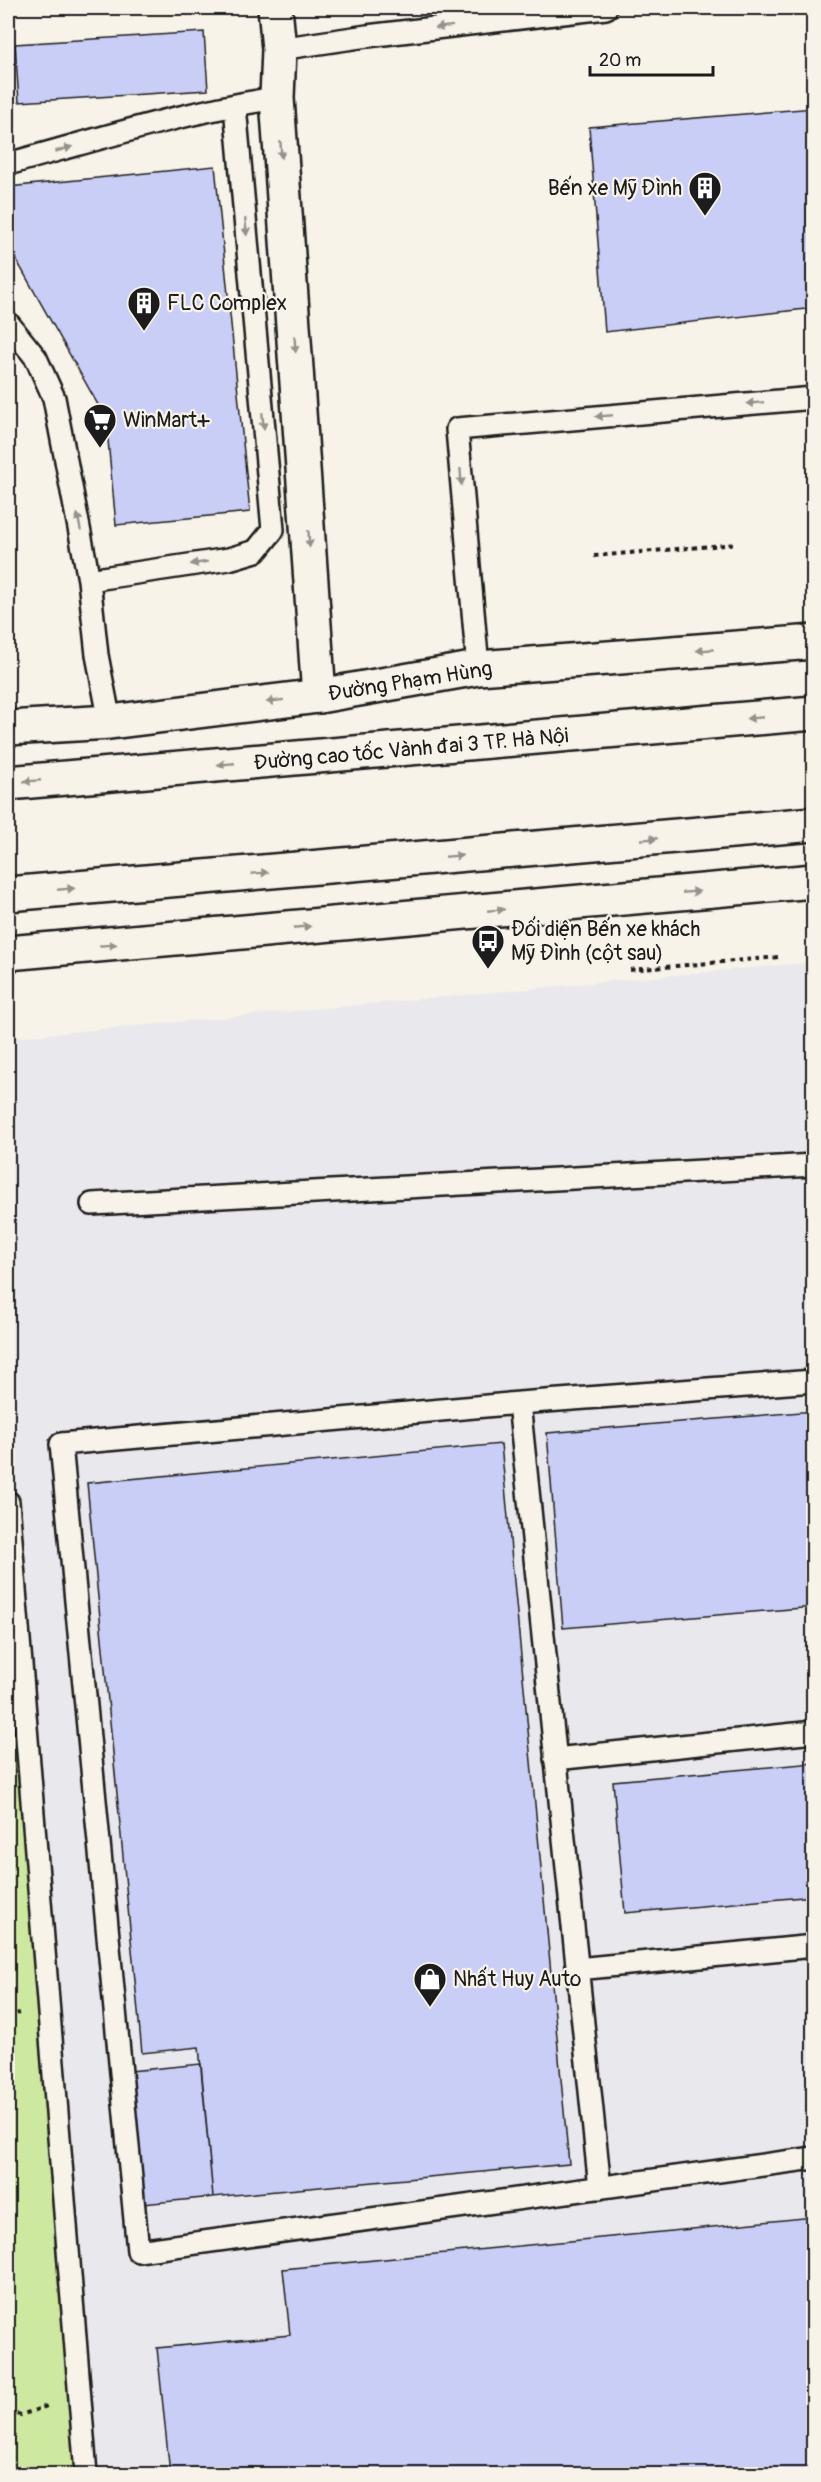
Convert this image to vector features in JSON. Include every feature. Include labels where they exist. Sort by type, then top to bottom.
[{"type":"main road","points":[[275,8],[279,50],[278,98],[320,696]]},
{"type":"main road","name":"Đường Phạm Hùng","points":[[8,728],[110,722],[320,696],[478,668],[813,642]]},
{"type":"main road","name":"Đường cao tốc Vành đai 3 TP. Hà Nội","points":[[8,783],[813,713]]},
{"type":"main road","points":[[8,894],[813,824]]},
{"type":"main road","points":[[8,953],[813,881]]},
{"type":"lane","points":[[279,50],[367,36],[606,8]]},
{"type":"lane","points":[[8,164],[235,106],[278,98]]},
{"type":"lane","points":[[89,580],[229,559],[256,551],[273,530],[235,106]]},
{"type":"lane","points":[[8,323],[36,358],[54,398],[89,580],[97,655],[110,722]]},
{"type":"lane","points":[[478,668],[457,429],[813,398]]},
{"type":"lane","points":[[92,1204],[813,1165]]},
{"type":"lane","points":[[813,1381],[519,1403],[61,1444],[138,2251],[813,2158]]},
{"type":"lane","points":[[519,1403],[600,2188]]},
{"type":"lane","points":[[8,1502],[86,2475]]},
{"type":"lane","points":[[555,1759],[813,1732]]},
{"type":"lane","points":[[577,1969],[813,1946]]},
{"type":"path","points":[[594,556],[737,544]]},
{"type":"path","points":[[630,970],[779,957]]},
{"type":"path","points":[[8,2412],[21,2415],[58,2402]]},
{"type":"shaded area","name":"Nhất Huy Auto","points":[[813,962],[813,2474],[84,2474],[8,1541],[8,1038]]},
{"type":"green space","points":[[8,1541],[84,2474],[8,2474]]},
{"type":"building","points":[[204,32],[208,90],[19,102],[15,44]]},
{"type":"building","name":"Bến xe Mỹ Đình","points":[[814,108],[814,308],[605,332],[589,127]]},
{"type":"building","name":"FLC Complex","points":[[215,166],[250,512],[116,525],[106,419],[8,245],[8,187]]},
{"type":"building","points":[[814,1411],[814,1607],[563,1628],[547,1433]]},
{"type":"building","points":[[501,1444],[569,2164],[213,2197],[199,2047],[142,2053],[87,1483]]},
{"type":"building","points":[[814,1763],[814,1896],[625,1913],[613,1781]]},
{"type":"building","points":[[201,2064],[213,2197],[143,2204],[130,2071]]},
{"type":"building","points":[[814,2217],[814,2474],[170,2474],[157,2348],[290,2335],[283,2269]]},
{"type":"place","name":"Bến xe Mỹ Đình","points":[[705,217]]},
{"type":"place","name":"FLC Complex","points":[[144,332]]},
{"type":"place","name":"WinMart+","points":[[100,449]]},
{"type":"place","name":"Đối diện Bến xe khách Mỹ Đình (cột sau)","points":[[488,970]]},
{"type":"place","name":"Nhất Huy Auto","points":[[430,2008]]}]
